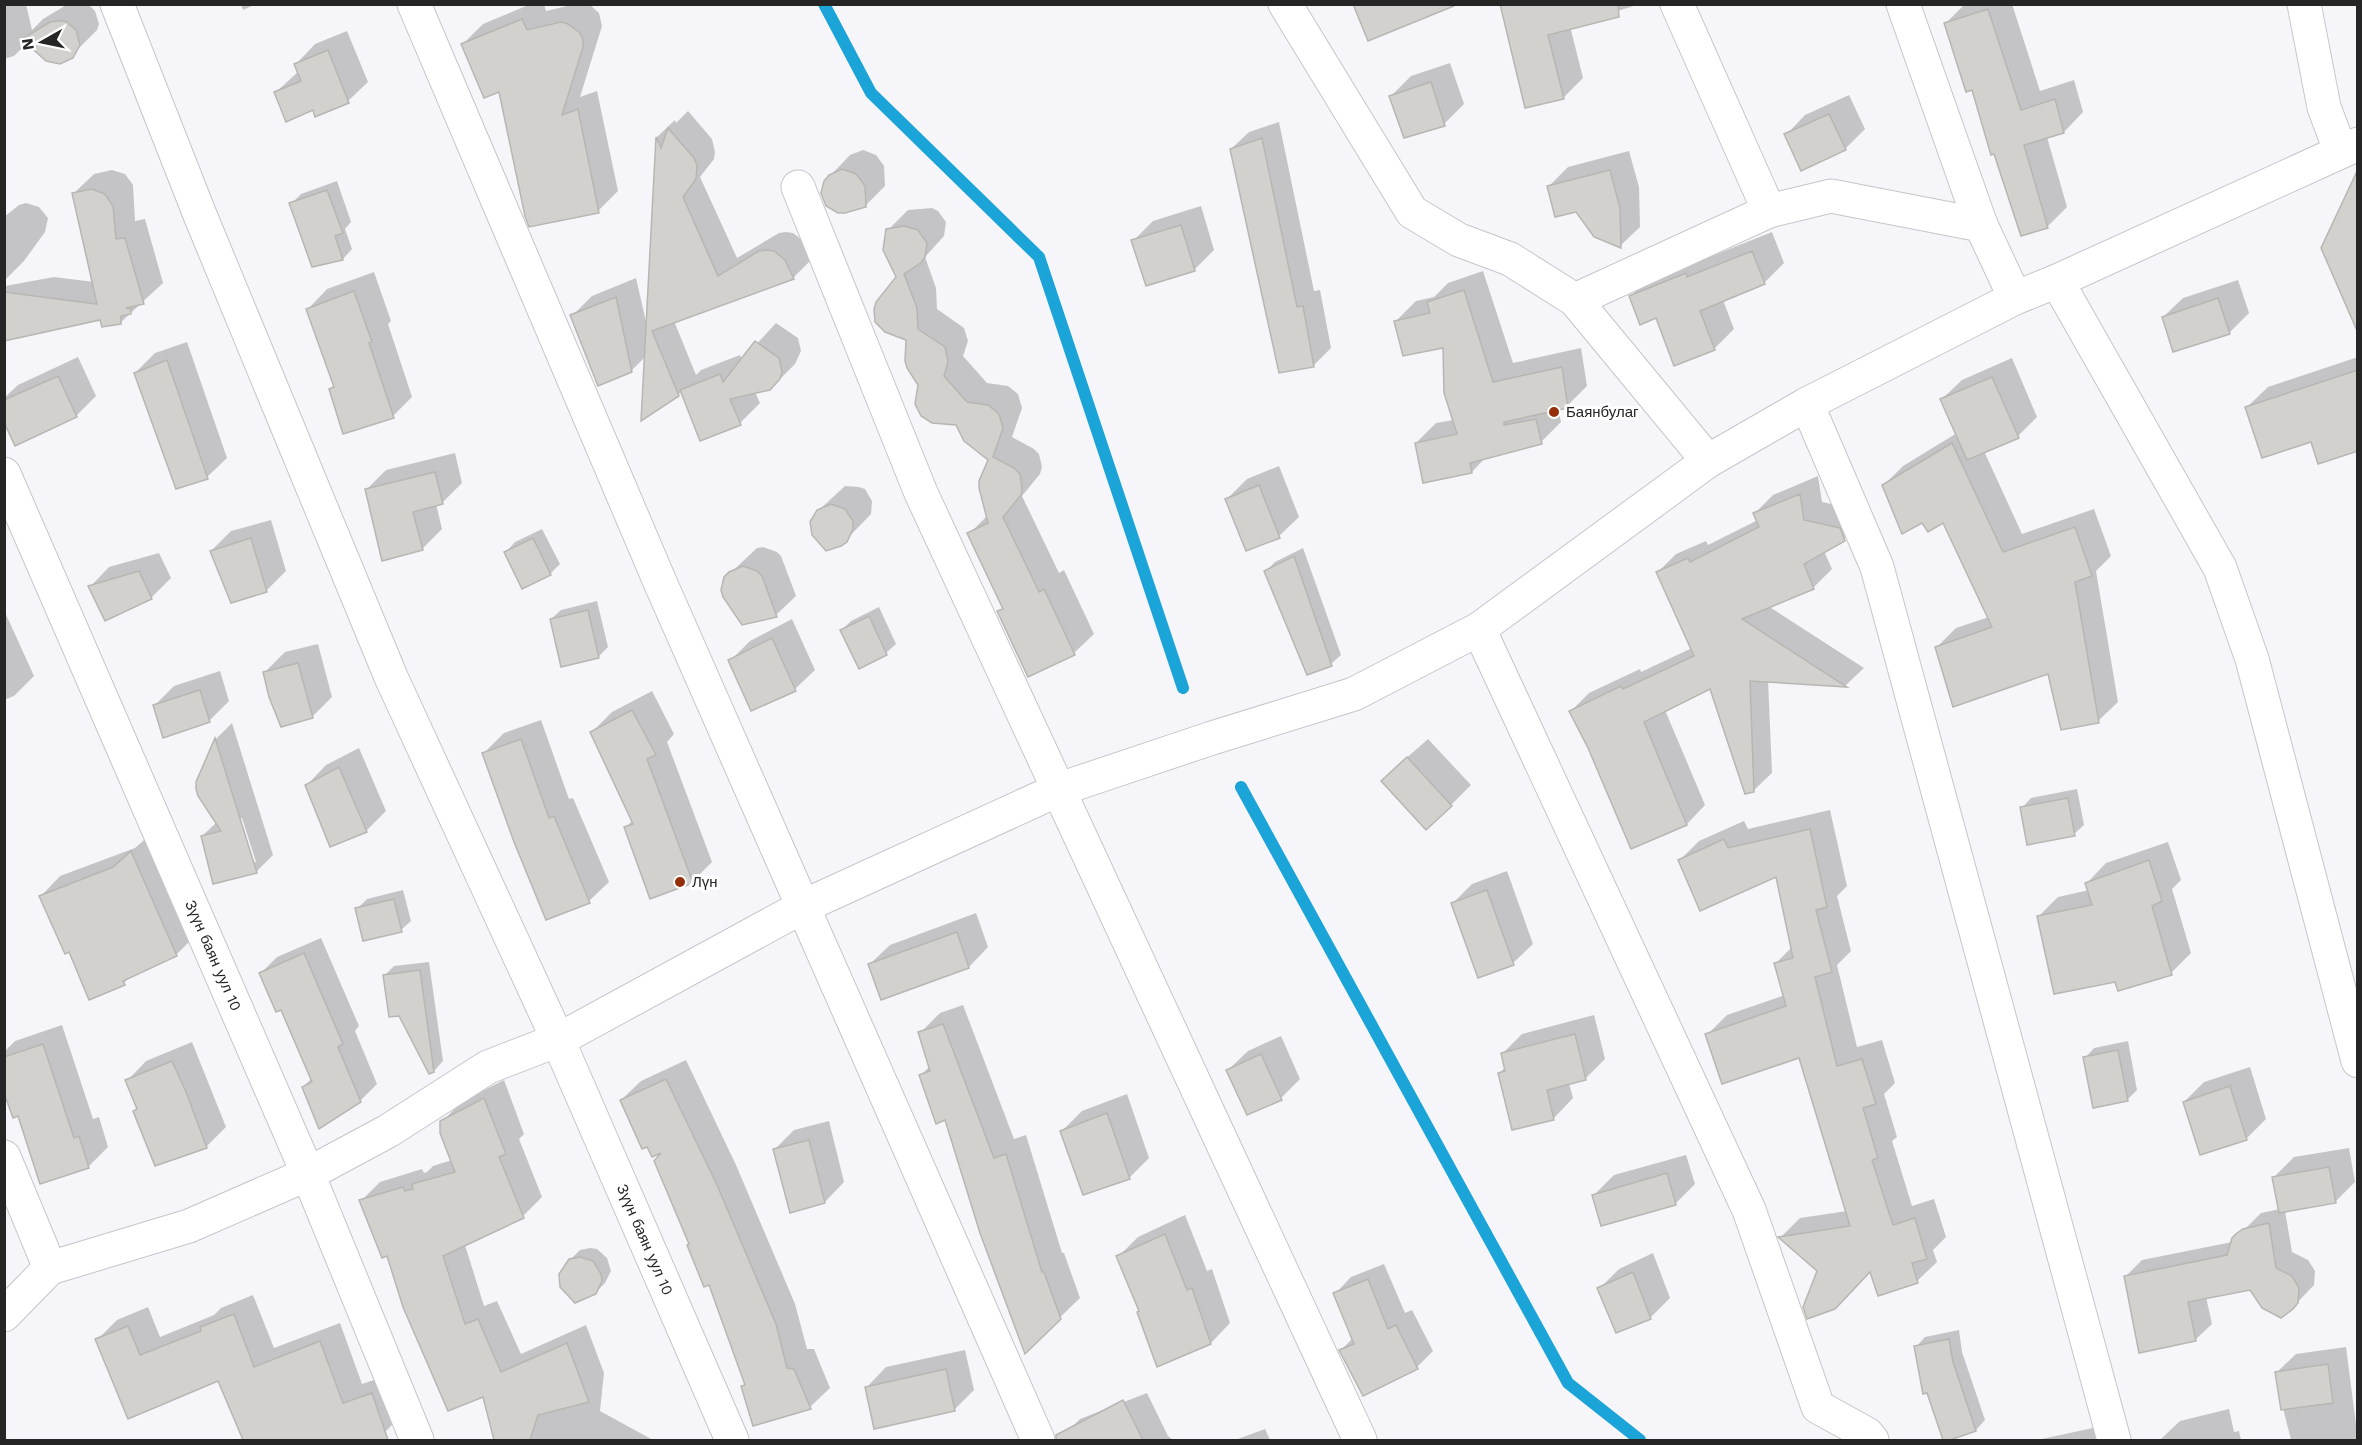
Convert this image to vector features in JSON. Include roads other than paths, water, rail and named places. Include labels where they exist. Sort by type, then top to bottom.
[{"type":"street","name":"Зүүн баян уул 10","points":[[117,4],[200,215],[391,676],[558,1040],[732,1440]]},
{"type":"street","points":[[414,4],[660,582],[1038,1440]]},
{"type":"street","points":[[1286,4],[1412,212],[1459,240],[1510,259],[1575,300],[1708,461]]},
{"type":"street","points":[[1677,4],[1768,211]]},
{"type":"street","points":[[1903,4],[1981,225],[2015,298]]},
{"type":"street","points":[[4,1315],[50,1268],[189,1226],[308,1174],[388,1131],[488,1067],[558,1040],[804,906],[1060,789],[1354,694],[1479,629],[1708,461],[1807,404],[2015,298],[2057,281],[2349,147],[2324,107],[2304,4]]},
{"type":"street","points":[[798,187],[921,493],[1360,1440]]},
{"type":"street","points":[[1575,300],[1768,211],[1831,196],[1981,225]]},
{"type":"street","points":[[2057,281],[2220,568],[2252,659],[2358,1061]]},
{"type":"street","points":[[1807,404],[1877,567],[2114,1440]]},
{"type":"street","name":"Зүүн баян уул 10","points":[[4,474],[308,1174],[417,1440]]},
{"type":"street","points":[[1479,629],[1749,1210],[1818,1407],[1868,1434],[1872,1440]]},
{"type":"street","points":[[4,1157],[50,1268]]},
{"type":"waterway","points":[[824,4],[871,93],[1039,257],[1183,688]]},
{"type":"waterway","points":[[1241,787],[1568,1383],[1640,1440]]},
{"type":"place","name":"Баянбулаг","points":[[1554,412]]},
{"type":"place","name":"Лүн","points":[[680,882]]}]
